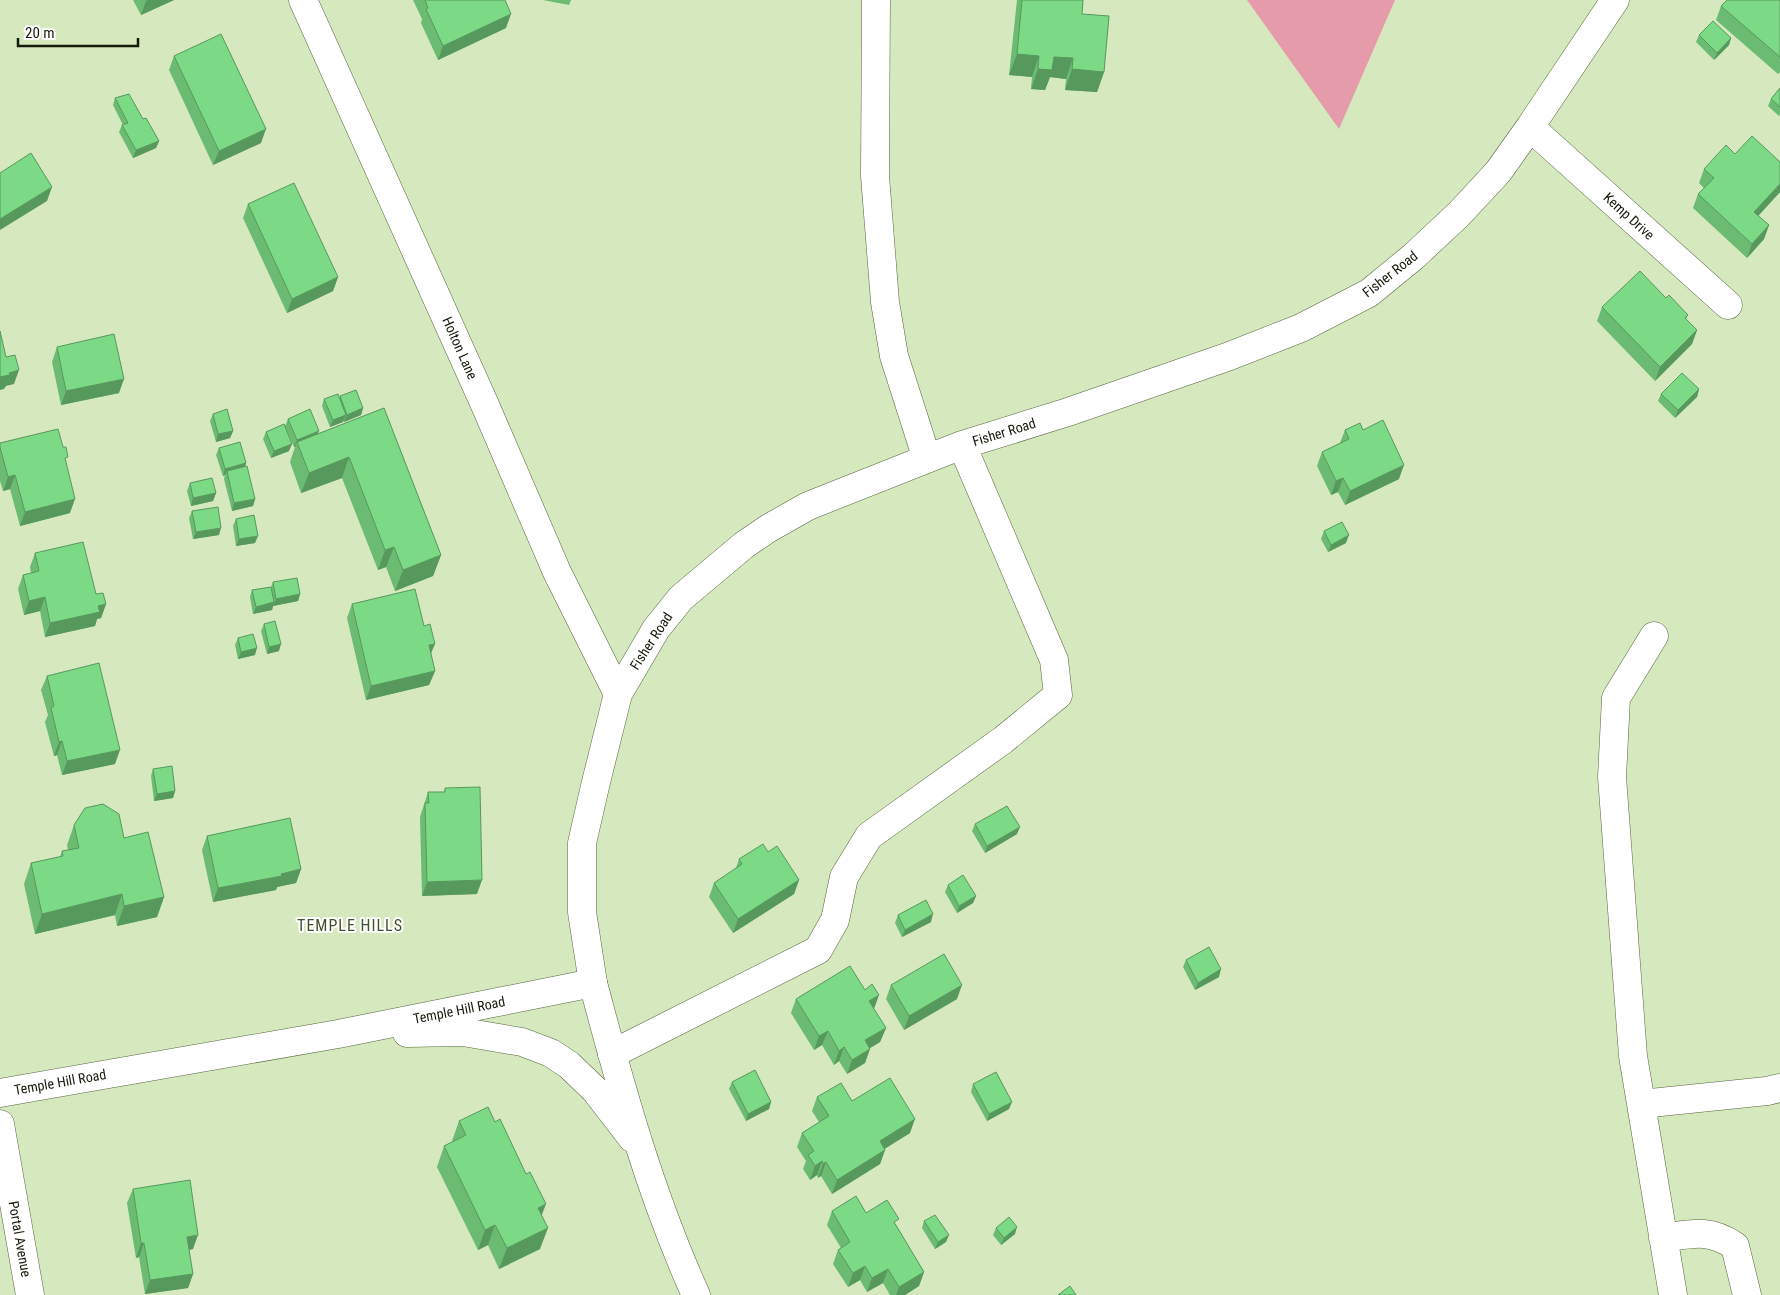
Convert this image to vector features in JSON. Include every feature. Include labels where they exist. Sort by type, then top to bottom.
[{"type":"street","name":"Holton Lane","points":[[303,0],[485,405],[557,572],[618,694]]},
{"type":"street","points":[[876,0],[875,176],[885,302],[894,356],[927,459]]},
{"type":"street","name":"Fisher Road","points":[[593,983],[582,912],[582,842],[618,694],[656,629],[681,598],[744,545],[769,528],[808,506],[962,445],[1068,412],[1227,357],[1301,328],[1369,293],[1413,257],[1459,214],[1498,172],[1615,0]]},
{"type":"street","name":"Kemp Drive","points":[[1530,127],[1728,305]]},
{"type":"street","points":[[612,1054],[818,950],[835,920],[844,877],[869,836],[1003,740],[1058,695],[1054,660],[962,445]]},
{"type":"street","points":[[1654,636],[1616,698],[1612,777],[1633,1056],[1673,1295]]},
{"type":"street","points":[[593,983],[612,1054],[642,1150],[682,1263],[696,1295]]},
{"type":"street","name":"Temple Hill Road","points":[[0,1093],[338,1034],[593,983]]},
{"type":"street","points":[[338,1034],[463,1032],[522,1042],[551,1053],[569,1065],[594,1090],[642,1150]]},
{"type":"street","points":[[1641,1104],[1780,1088]]},
{"type":"street","name":"Portal Avenue","points":[[0,1124],[30,1295]]},
{"type":"street","points":[[1663,1238],[1704,1233],[1726,1239],[1735,1246],[1748,1295]]},
{"type":"shaded area","points":[[1247,0],[1395,0],[1339,129]]},
{"type":"building","points":[[425,0],[505,0],[511,14],[443,46],[426,9],[428,8]]},
{"type":"building","points":[[1022,0],[1083,0],[1082,14],[1109,16],[1104,72],[1072,69],[1073,58],[1054,57],[1052,70],[1038,69],[1039,56],[1017,54]]},
{"type":"building","points":[[1727,0],[1780,0],[1780,57],[1721,6]]},
{"type":"building","points":[[1713,21],[1731,38],[1717,53],[1699,35]]},
{"type":"building","points":[[221,34],[266,129],[219,151],[174,56]]},
{"type":"building","points":[[1780,88],[1780,107],[1771,99]]},
{"type":"building","points":[[129,94],[143,119],[146,118],[159,141],[136,150],[122,125],[128,123],[115,98]]},
{"type":"building","points":[[1752,136],[1780,162],[1780,184],[1754,212],[1769,225],[1752,244],[1698,194],[1714,178],[1704,169],[1726,145],[1735,154]]},
{"type":"building","points":[[31,153],[52,187],[0,219],[0,173]]},
{"type":"building","points":[[294,183],[338,277],[292,299],[248,204]]},
{"type":"building","points":[[1640,271],[1666,298],[1669,295],[1688,315],[1685,318],[1697,330],[1660,367],[1602,307]]},
{"type":"building","points":[[0,331],[6,357],[15,355],[19,370],[9,373],[10,375],[0,377]]},
{"type":"building","points":[[114,334],[124,379],[66,391],[57,347]]},
{"type":"building","points":[[1682,373],[1699,389],[1678,410],[1661,394]]},
{"type":"building","points":[[356,390],[363,408],[347,415],[340,396]]},
{"type":"building","points":[[338,394],[346,415],[333,420],[324,399]]},
{"type":"building","points":[[384,408],[441,555],[403,570],[394,547],[385,550],[349,457],[309,473],[297,442]]},
{"type":"building","points":[[227,409],[233,431],[218,434],[213,414]]},
{"type":"building","points":[[310,409],[319,431],[297,440],[288,419]]},
{"type":"building","points":[[1383,420],[1404,465],[1350,491],[1343,478],[1336,481],[1322,452],[1349,439],[1345,430],[1360,423],[1363,430]]},
{"type":"building","points":[[284,424],[292,444],[274,451],[266,432]]},
{"type":"building","points":[[58,429],[63,447],[66,447],[68,457],[65,458],[75,499],[25,512],[15,475],[8,477],[0,443]]},
{"type":"building","points":[[240,442],[246,463],[225,469],[219,448]]},
{"type":"building","points":[[247,466],[255,499],[234,503],[227,471]]},
{"type":"building","points":[[212,478],[216,493],[193,498],[190,483]]},
{"type":"building","points":[[218,507],[221,528],[196,532],[192,511]]},
{"type":"building","points":[[254,515],[258,536],[239,539],[236,519]]},
{"type":"building","points":[[1342,522],[1349,535],[1331,545],[1324,531]]},
{"type":"building","points":[[83,542],[96,594],[103,593],[106,604],[98,606],[100,612],[50,623],[45,597],[29,601],[23,575],[39,571],[35,553]]},
{"type":"building","points":[[297,578],[300,594],[276,599],[273,582]]},
{"type":"building","points":[[271,587],[274,602],[256,607],[252,590]]},
{"type":"building","points":[[415,589],[424,626],[430,624],[435,644],[429,645],[435,671],[371,686],[352,604]]},
{"type":"building","points":[[275,621],[281,644],[269,647],[264,624]]},
{"type":"building","points":[[253,634],[257,648],[241,652],[238,638]]},
{"type":"building","points":[[99,663],[120,750],[67,761],[62,741],[59,742],[51,708],[54,706],[47,676]]},
{"type":"building","points":[[172,766],[175,791],[157,794],[153,769]]},
{"type":"building","points":[[480,787],[482,880],[427,882],[425,803],[429,803],[428,792],[445,792],[445,788]]},
{"type":"building","points":[[103,804],[119,814],[124,838],[148,832],[164,897],[124,906],[122,894],[42,914],[31,863],[63,856],[62,851],[79,848],[74,825],[85,808]]},
{"type":"building","points":[[1007,806],[1020,827],[987,846],[975,824]]},
{"type":"building","points":[[290,818],[301,869],[281,874],[282,876],[218,888],[207,836]]},
{"type":"building","points":[[763,844],[768,852],[777,846],[799,880],[738,919],[714,883],[742,864],[739,859]]},
{"type":"building","points":[[963,875],[976,896],[959,906],[948,885]]},
{"type":"building","points":[[926,900],[933,914],[905,930],[898,915]]},
{"type":"building","points":[[1209,947],[1221,969],[1198,983],[1186,960]]},
{"type":"building","points":[[944,954],[962,985],[909,1016],[891,985]]},
{"type":"building","points":[[850,966],[865,990],[872,984],[879,995],[869,1001],[886,1028],[865,1040],[870,1049],[852,1060],[844,1047],[839,1051],[828,1031],[819,1036],[796,999]]},
{"type":"building","points":[[755,1070],[771,1102],[748,1114],[732,1082]]},
{"type":"building","points":[[996,1072],[1012,1102],[989,1114],[973,1084]]},
{"type":"building","points":[[890,1078],[915,1119],[880,1141],[885,1150],[837,1180],[826,1162],[823,1164],[822,1161],[815,1166],[808,1155],[814,1151],[802,1133],[829,1116],[817,1097],[841,1083],[852,1101]]},
{"type":"building","points":[[488,1107],[495,1122],[500,1119],[526,1174],[530,1172],[546,1204],[538,1208],[548,1228],[507,1248],[495,1225],[485,1230],[444,1146],[466,1135],[459,1121]]},
{"type":"building","points":[[190,1180],[198,1235],[187,1237],[193,1274],[150,1280],[144,1243],[141,1243],[133,1189]]},
{"type":"building","points":[[856,1196],[866,1213],[887,1200],[899,1219],[894,1222],[924,1272],[899,1287],[888,1269],[872,1278],[865,1266],[853,1273],[838,1250],[850,1242],[832,1211]]},
{"type":"building","points":[[935,1215],[949,1235],[938,1242],[924,1221]]},
{"type":"building","points":[[1009,1217],[1017,1227],[1004,1238],[996,1228]]},
{"type":"building","points":[[1070,1286],[1076,1295],[1058,1295]]},
{"type":"district","name":"TEMPLE HILLS","points":[[350,925]]}]
